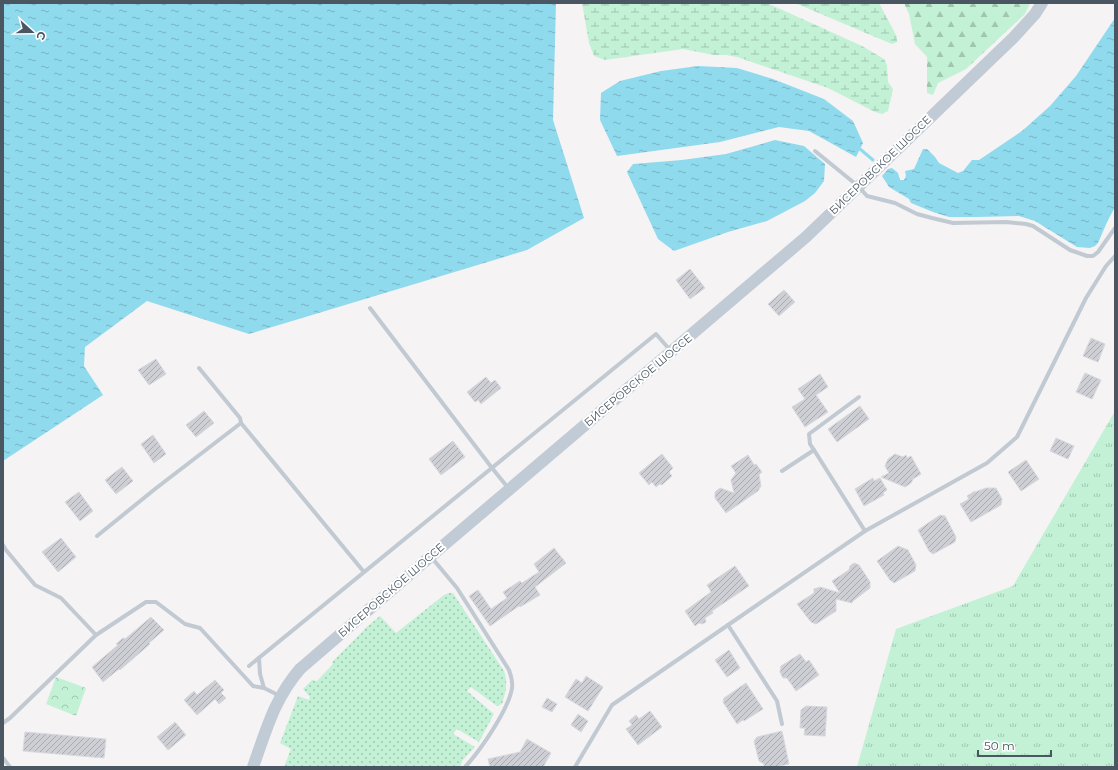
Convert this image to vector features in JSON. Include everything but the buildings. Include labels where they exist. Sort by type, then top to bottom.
[{"type":"main road","name":"БИСЕРОВСКОЕ ШОССЕ","points":[[253,767],[275,706],[280,696],[300,669],[430,556],[806,237],[1014,37],[1035,14],[1042,3]]},
{"type":"lane","points":[[815,151],[858,186],[867,196],[895,203],[917,214],[942,221],[1006,222],[1026,224],[1033,226],[1070,250],[1087,256],[1093,256],[1098,252],[1115,228]]},
{"type":"lane","points":[[575,767],[612,705],[865,531],[986,463],[1017,438],[1086,298],[1106,266],[1115,256]]},
{"type":"lane","points":[[370,308],[509,489]]},
{"type":"lane","points":[[249,666],[656,334],[671,352]]},
{"type":"lane","points":[[199,368],[240,418],[241,423],[364,572]]},
{"type":"lane","points":[[859,397],[809,434],[810,444],[865,531]]},
{"type":"lane","points":[[97,536],[241,423]]},
{"type":"lane","points":[[782,471],[814,450]]},
{"type":"lane","points":[[3,544],[6,550],[35,585],[61,598],[96,635]]},
{"type":"lane","points":[[430,556],[457,588],[509,670],[512,679],[510,698],[502,714],[482,747],[465,767]]},
{"type":"lane","points":[[3,722],[10,718],[96,635],[146,602],[156,602],[185,624],[200,628],[247,681],[253,686],[264,688],[280,696]]},
{"type":"lane","points":[[728,625],[777,700],[782,724]]},
{"type":"lane","points":[[259,658],[260,674],[264,688]]},
{"type":"lane","points":[[3,758],[10,767]]},
{"type":"green space","points":[[582,3],[767,3],[862,46],[884,59],[887,65],[888,82],[893,89],[888,111],[882,114],[875,112],[828,88],[737,57],[726,55],[714,55],[683,49],[605,60],[594,56],[589,43]]},
{"type":"green space","points":[[795,3],[879,3],[897,37],[897,42],[892,44]]},
{"type":"green space","points":[[904,3],[1030,3],[1025,14],[966,69],[938,83],[933,95],[927,93],[927,57],[915,44],[909,14]]},
{"type":"green space","points":[[1115,411],[1115,767],[857,767],[896,629],[1013,586]]},
{"type":"green space","points":[[453,593],[504,671],[506,679],[502,704],[497,706],[471,687],[467,691],[494,714],[479,742],[457,729],[453,734],[475,747],[462,761],[461,765],[459,767],[284,767],[291,749],[280,743],[298,696],[309,700],[310,697],[303,689],[312,680],[317,681],[333,664],[332,662],[364,629],[380,616],[396,633],[444,595]]},
{"type":"green space","points":[[56,677],[86,688],[76,716],[46,704]]},
{"type":"water","points":[[3,3],[556,3],[553,120],[584,218],[527,250],[249,334],[147,301],[85,347],[84,366],[103,395],[3,461]]},
{"type":"water","points":[[1115,18],[1115,207],[1098,243],[1095,246],[1090,248],[1077,247],[1035,221],[1019,216],[949,217],[911,203],[909,199],[889,187],[882,176],[888,169],[892,168],[898,173],[900,180],[904,180],[906,176],[905,171],[914,169],[923,149],[927,149],[939,163],[958,173],[963,171],[972,160],[979,160],[1022,131],[1050,106],[1076,76]]},
{"type":"water","points":[[698,66],[737,68],[773,79],[824,99],[853,121],[863,143],[856,157],[809,131],[779,127],[720,142],[617,156],[600,120],[601,93],[620,81],[661,71]]},
{"type":"water","points":[[775,140],[804,146],[825,164],[824,181],[815,193],[805,201],[767,221],[728,232],[674,251],[658,239],[627,172],[633,164],[682,160],[726,154]]},
{"type":"waterway","points":[[860,149],[873,160]]}]
